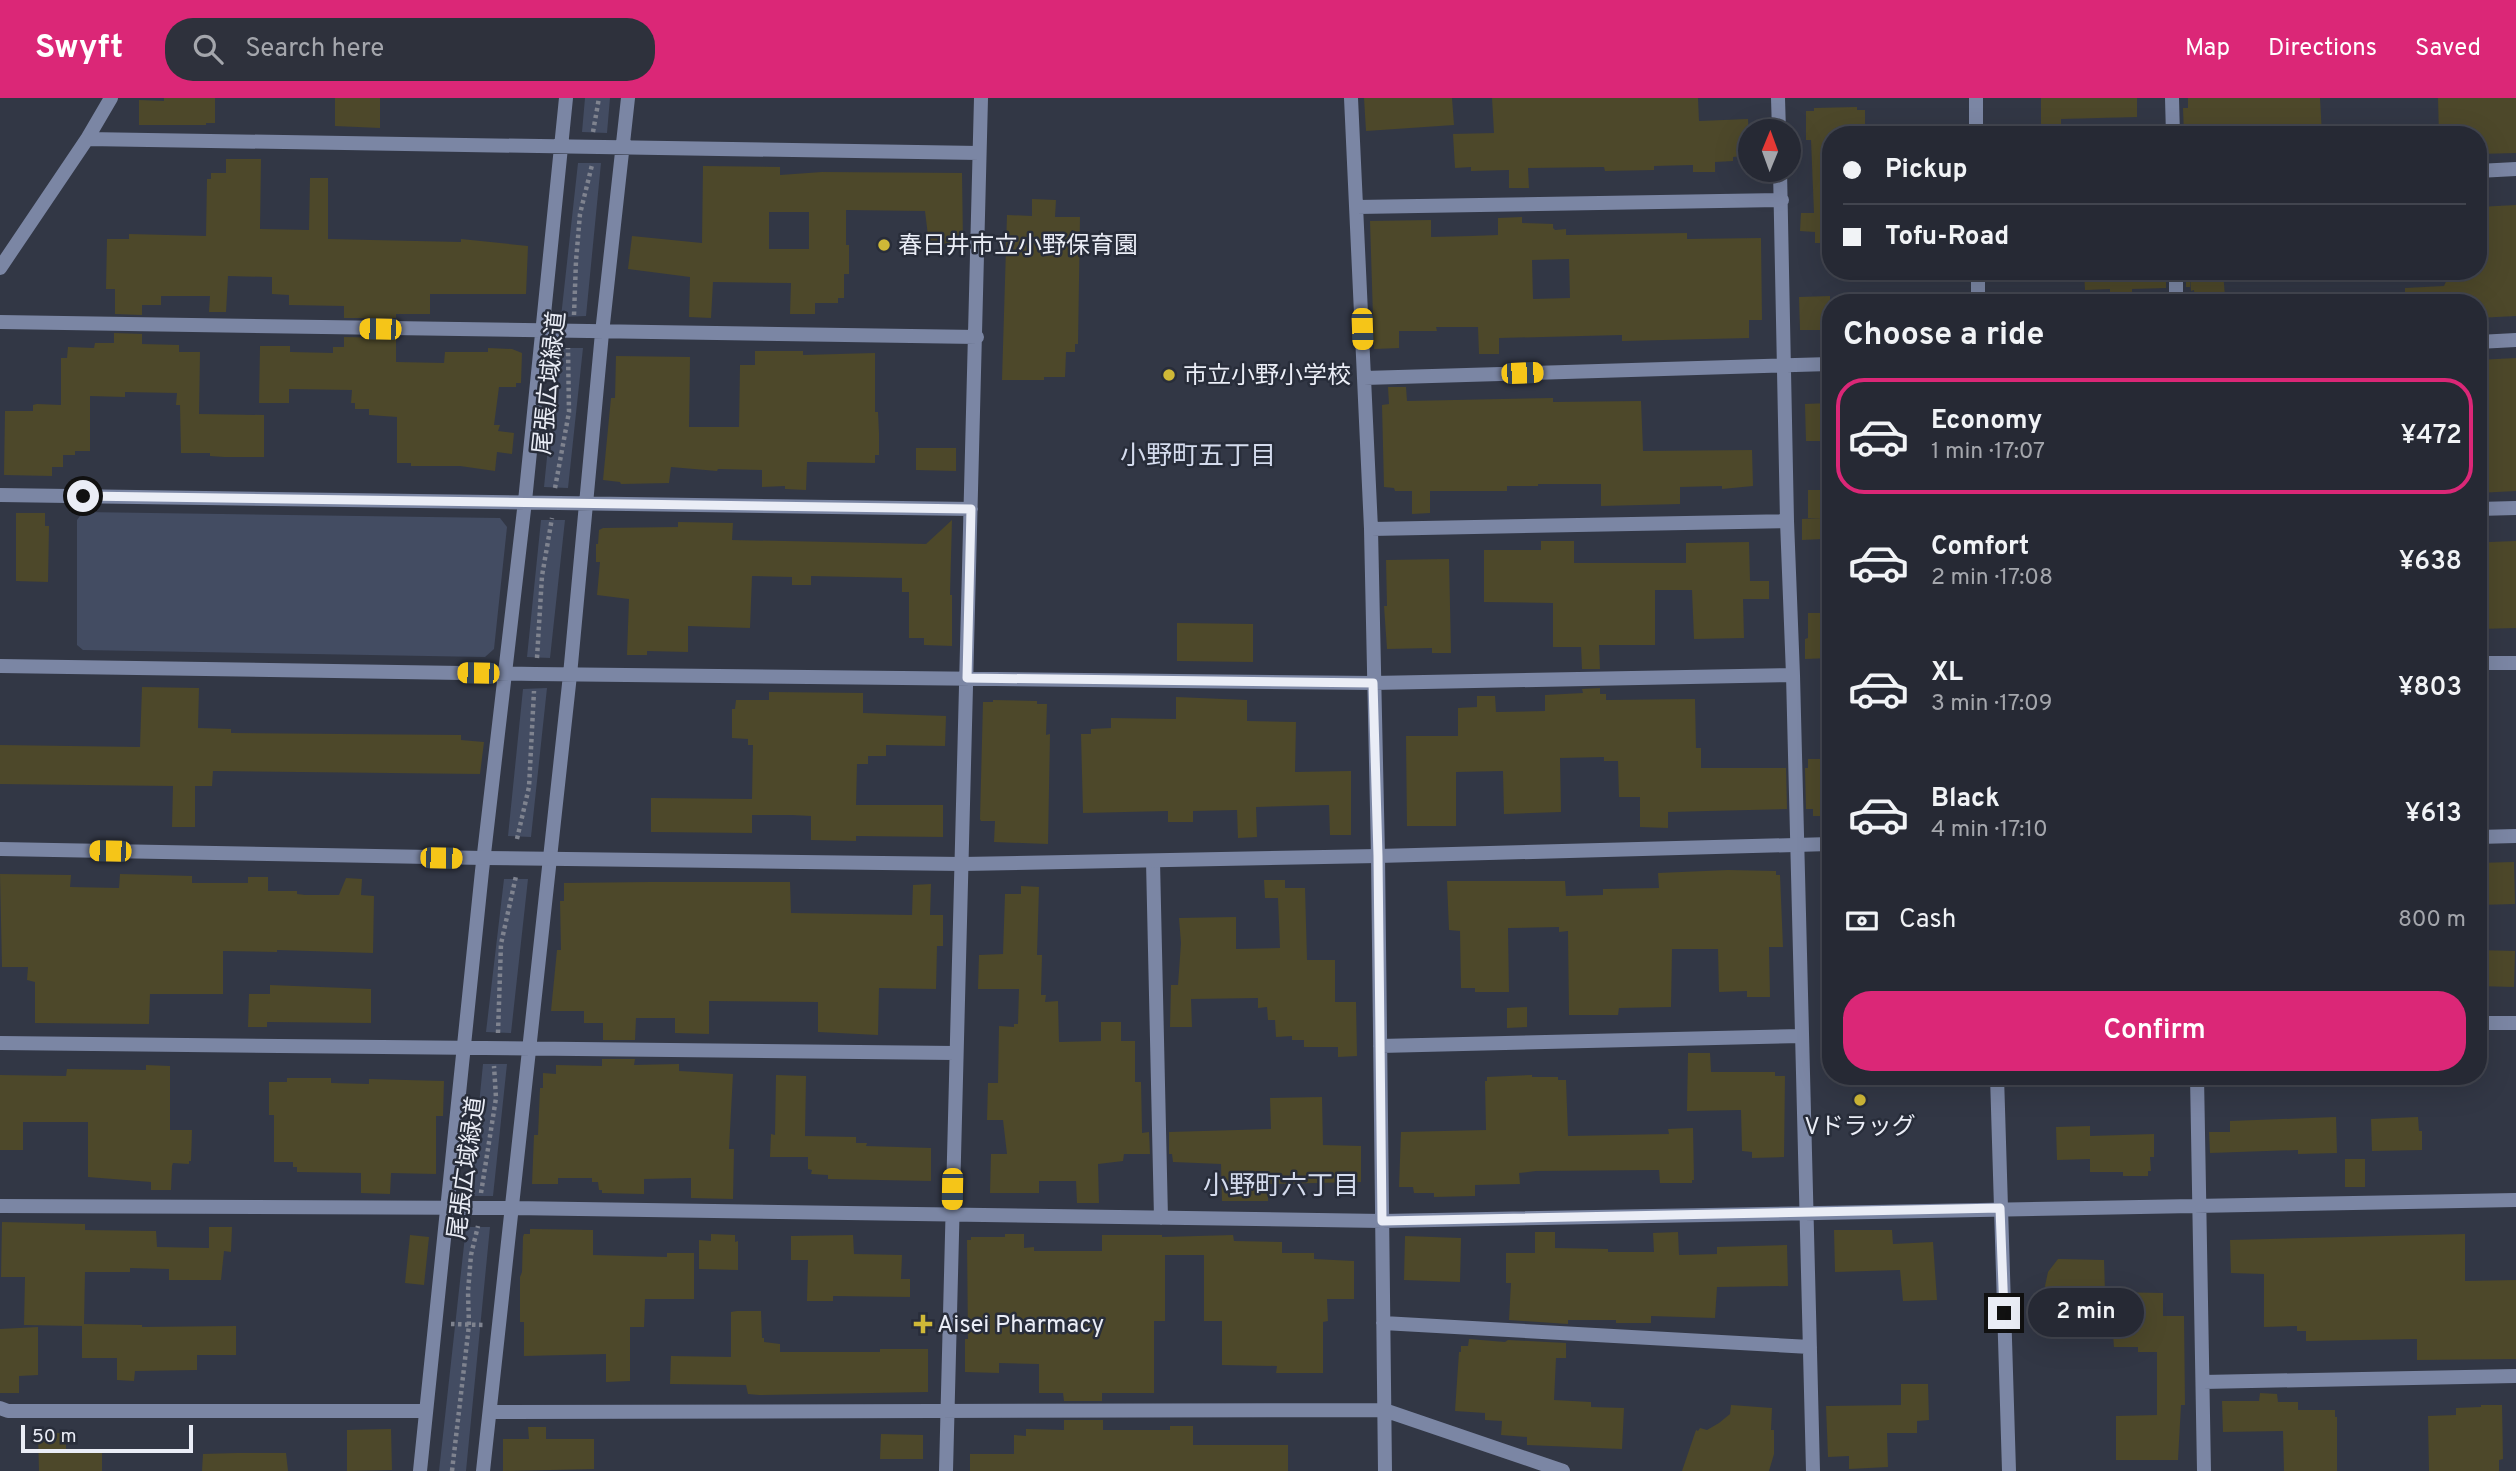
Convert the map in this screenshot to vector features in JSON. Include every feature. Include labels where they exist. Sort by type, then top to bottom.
[{"type":"street","points":[[0,268],[87,139],[111,98]]},
{"type":"street","points":[[420,1471],[566,98]]},
{"type":"street","points":[[483,1471],[570,674],[602,333],[628,98]]},
{"type":"street","points":[[946,1471],[981,98]]},
{"type":"street","points":[[1352,98],[1371,529],[1378,856],[1385,1471]]},
{"type":"street","points":[[1778,98],[1779,119]]},
{"type":"street","points":[[1976,98],[1976,126]]},
{"type":"street","points":[[2172,98],[2173,126]]},
{"type":"street","points":[[87,139],[979,153]]},
{"type":"street","points":[[2487,171],[2516,169]]},
{"type":"street","points":[[1781,182],[1812,1471]]},
{"type":"street","points":[[1357,207],[1782,200]]},
{"type":"street","points":[[0,322],[977,337]]},
{"type":"street","points":[[2487,342],[2516,340]]},
{"type":"street","points":[[1364,378],[1822,364]]},
{"type":"street","points":[[0,495],[971,509]]},
{"type":"street","points":[[2487,509],[2516,508]]},
{"type":"street","points":[[1371,529],[1787,521]]},
{"type":"street","points":[[2487,663],[2516,663]]},
{"type":"street","points":[[0,666],[1373,683],[1793,675]]},
{"type":"street","points":[[2487,837],[2516,836]]},
{"type":"street","points":[[0,849],[962,864],[1822,844]]},
{"type":"street","points":[[1153,861],[1161,1217]]},
{"type":"street","points":[[2487,1023],[2516,1023]]},
{"type":"street","points":[[1380,1046],[1802,1036]]},
{"type":"street","points":[[0,1043],[955,1053]]},
{"type":"street","points":[[1997,1085],[2010,1471]]},
{"type":"street","points":[[2197,1085],[2204,1471]]},
{"type":"street","points":[[0,1206],[480,1208],[1382,1221],[2516,1200]]},
{"type":"street","points":[[1383,1323],[1810,1348]]},
{"type":"street","points":[[2203,1382],[2516,1376]]},
{"type":"street","points":[[0,1408],[426,1411]]},
{"type":"street","points":[[489,1412],[1384,1410],[1563,1471]]},
{"type":"path","name":"尾張広域緑道","points":[[517,839],[529,787],[542,576],[569,412],[568,350],[575,310],[580,214],[592,172],[593,129],[598,98]]},
{"type":"path","name":"尾張広域緑道","points":[[452,1471],[469,1325],[471,1255],[477,1231],[496,1098],[494,1047],[499,1031],[501,944],[516,884],[516,872]]},
{"type":"path","points":[[436,1324],[499,1326]]},
{"type":"shaded area","points":[[585,98],[610,98],[607,133],[582,132]]},
{"type":"shaded area","points":[[578,163],[601,163],[586,316],[561,317]]},
{"type":"shaded area","points":[[558,348],[583,348],[568,488],[544,487]]},
{"type":"shaded area","points":[[83,512],[500,518],[507,527],[494,649],[485,657],[83,650],[77,645],[77,520]]},
{"type":"shaded area","points":[[541,520],[565,520],[550,658],[527,657]]},
{"type":"shaded area","points":[[547,688],[531,837],[508,836],[523,689]]},
{"type":"shaded area","points":[[504,879],[528,879],[511,1033],[486,1032]]},
{"type":"shaded area","points":[[483,1064],[507,1064],[493,1196],[470,1196]]},
{"type":"shaded area","points":[[466,1227],[490,1227],[466,1471],[439,1471]]},
{"type":"building","points":[[164,98],[215,98],[215,123],[139,125],[139,100],[164,101]]},
{"type":"building","points":[[335,98],[380,98],[380,128],[335,126]]},
{"type":"building","points":[[1364,98],[1452,98],[1454,125],[1366,131]]},
{"type":"building","points":[[1492,98],[1698,98],[1699,121],[1738,119],[1738,156],[1733,157],[1733,161],[1715,162],[1715,172],[1693,172],[1693,165],[1654,166],[1654,170],[1605,171],[1604,167],[1528,168],[1529,188],[1509,188],[1509,170],[1471,171],[1471,167],[1455,168],[1453,134],[1494,133]]},
{"type":"building","points":[[2041,98],[2137,98],[2137,117],[2061,119],[2061,124],[2041,124]]},
{"type":"building","points":[[2188,98],[2320,98],[2322,126],[2184,126],[2183,108],[2188,108]]},
{"type":"building","points":[[2438,98],[2516,98],[2516,153],[2487,154],[2487,126],[2439,126]]},
{"type":"building","points":[[1857,107],[1857,110],[1865,110],[1865,126],[1822,126],[1822,243],[1815,243],[1815,232],[1800,231],[1801,213],[1814,213],[1811,140],[1806,140],[1806,111],[1814,111],[1814,108]]},
{"type":"building","points":[[226,159],[261,159],[260,229],[309,230],[310,178],[328,178],[328,239],[461,242],[461,239],[528,246],[526,294],[430,294],[430,314],[396,314],[396,318],[344,318],[344,306],[289,305],[289,295],[272,294],[272,277],[228,276],[226,312],[209,312],[210,296],[161,296],[161,305],[142,305],[142,315],[115,314],[115,289],[106,289],[107,239],[129,239],[129,234],[206,236],[207,179],[211,179],[211,173],[226,173]]},
{"type":"building","points":[[703,166],[780,167],[780,175],[822,172],[962,173],[963,244],[929,244],[925,211],[846,210],[849,274],[844,274],[844,298],[838,298],[838,303],[815,303],[815,314],[790,314],[791,283],[713,282],[711,318],[689,317],[690,277],[628,269],[632,236],[702,243]],"holes":[[[769,212],[809,212],[809,249],[769,249]]]},
{"type":"building","points":[[1032,199],[1056,200],[1055,217],[1080,217],[1078,344],[1075,344],[1075,352],[1066,352],[1065,377],[1002,380],[1007,215],[1032,216]]},
{"type":"building","points":[[2516,205],[2516,316],[2487,318],[2487,294],[2405,294],[2405,288],[2444,286],[2447,280],[2487,280],[2487,207]]},
{"type":"building","points":[[1522,217],[1522,223],[1553,224],[1555,230],[1566,229],[1566,235],[1687,233],[1687,239],[1761,238],[1762,320],[1749,320],[1749,338],[1622,341],[1622,335],[1499,338],[1499,354],[1479,354],[1478,327],[1436,327],[1437,331],[1399,331],[1399,348],[1374,349],[1370,221],[1431,220],[1431,237],[1498,235],[1498,218]],"holes":[[[1569,259],[1570,298],[1533,299],[1532,260]]]},
{"type":"building","points":[[2084,280],[2166,280],[2166,288],[2132,289],[2132,294],[2110,294],[2110,289],[2085,290]]},
{"type":"building","points":[[2190,280],[2224,280],[2225,294],[2194,294],[2194,290],[2191,291]]},
{"type":"building","points":[[1822,296],[1822,330],[1800,330],[1799,297]]},
{"type":"building","points":[[114,333],[142,334],[142,344],[179,345],[179,352],[200,352],[199,414],[264,415],[264,457],[181,453],[180,405],[176,405],[177,393],[125,392],[125,397],[90,396],[90,451],[75,451],[75,455],[63,455],[63,467],[52,467],[52,476],[4,475],[5,411],[33,411],[33,405],[37,404],[61,405],[61,358],[67,358],[68,347],[94,348],[95,343],[114,343]]},
{"type":"building","points":[[344,337],[396,338],[396,362],[444,363],[445,352],[488,352],[488,348],[512,349],[522,353],[521,383],[516,383],[516,387],[499,387],[494,425],[500,425],[498,431],[514,433],[512,454],[497,452],[495,471],[460,466],[411,466],[411,463],[397,463],[397,417],[369,415],[369,409],[355,409],[355,403],[351,403],[352,390],[289,389],[289,403],[259,403],[260,346],[290,346],[290,352],[333,353],[333,347],[344,347]]},
{"type":"building","points":[[755,351],[803,351],[803,355],[875,353],[875,412],[878,412],[879,455],[875,455],[875,463],[807,462],[806,490],[785,489],[785,486],[762,487],[762,470],[717,471],[671,467],[669,483],[621,484],[603,480],[611,398],[615,398],[616,356],[690,357],[689,427],[739,427],[740,365],[755,365]]},
{"type":"building","points":[[2516,358],[2516,491],[2487,493],[2487,360]]},
{"type":"building","points":[[1388,387],[1406,387],[1407,401],[1553,398],[1553,402],[1641,401],[1643,451],[1752,450],[1753,486],[1722,489],[1722,486],[1680,487],[1680,504],[1601,506],[1601,484],[1507,486],[1507,491],[1430,491],[1430,513],[1412,514],[1412,491],[1395,491],[1394,488],[1384,487],[1382,405],[1389,404]]},
{"type":"building","points":[[1822,403],[1822,441],[1806,441],[1805,404]]},
{"type":"building","points":[[916,448],[956,448],[956,471],[916,470]]},
{"type":"building","points":[[1808,490],[1822,490],[1822,518],[1808,518]]},
{"type":"building","points":[[16,513],[45,513],[45,526],[49,526],[48,582],[16,581]]},
{"type":"building","points":[[1822,518],[1822,539],[1802,540],[1802,519]]},
{"type":"building","points":[[952,520],[952,646],[924,645],[924,638],[909,638],[909,592],[902,592],[902,578],[811,576],[811,585],[792,585],[792,577],[752,576],[750,628],[688,626],[688,652],[647,651],[647,655],[627,655],[629,599],[597,595],[600,562],[596,562],[596,544],[599,530],[603,528],[678,527],[678,522],[733,523],[732,540],[926,544]]},
{"type":"building","points":[[1541,541],[1574,541],[1574,563],[1686,563],[1686,543],[1749,542],[1750,581],[1769,581],[1769,599],[1743,599],[1744,638],[1694,639],[1692,590],[1655,590],[1655,645],[1599,645],[1600,669],[1582,669],[1581,647],[1553,647],[1553,603],[1484,602],[1484,550],[1541,550]]},
{"type":"building","points":[[2516,541],[2516,628],[2487,629],[2489,542]]},
{"type":"building","points":[[1449,559],[1451,653],[1432,653],[1432,648],[1387,649],[1384,606],[1387,606],[1386,560]]},
{"type":"building","points":[[1808,613],[1822,613],[1822,658],[1805,659],[1805,639],[1808,638]]},
{"type":"building","points":[[1177,623],[1253,624],[1253,662],[1177,661]]},
{"type":"building","points":[[142,687],[199,688],[198,728],[231,729],[231,733],[461,735],[461,740],[484,742],[480,774],[213,771],[212,786],[195,786],[195,827],[172,827],[173,786],[0,784],[0,745],[140,747]]},
{"type":"building","points":[[1600,688],[1600,694],[1606,694],[1606,700],[1695,699],[1696,748],[1701,748],[1701,768],[1786,768],[1787,809],[1668,812],[1668,828],[1640,827],[1640,797],[1619,797],[1618,761],[1604,761],[1604,757],[1560,758],[1561,812],[1504,814],[1503,771],[1456,772],[1456,826],[1407,826],[1406,736],[1458,736],[1458,708],[1477,707],[1477,696],[1495,696],[1496,712],[1545,711],[1545,695],[1583,693],[1582,689]]},
{"type":"building","points":[[769,692],[863,693],[863,713],[946,716],[945,746],[886,745],[886,756],[868,756],[868,764],[857,764],[856,805],[943,805],[943,837],[856,836],[856,841],[811,840],[811,816],[792,815],[752,815],[752,833],[651,832],[651,798],[752,799],[753,745],[748,745],[748,739],[732,738],[732,709],[735,709],[736,700],[769,700]]},
{"type":"building","points":[[1176,697],[1247,700],[1247,721],[1296,722],[1295,772],[1351,771],[1351,835],[1330,835],[1329,805],[1256,807],[1257,837],[1238,838],[1237,810],[1193,811],[1193,822],[1168,822],[1168,811],[1083,813],[1081,734],[1091,734],[1091,729],[1111,728],[1111,718],[1176,719]]},
{"type":"building","points":[[1037,701],[1037,704],[1047,704],[1046,735],[1050,734],[1048,844],[994,842],[995,821],[980,819],[983,702]]},
{"type":"building","points":[[1808,759],[1822,759],[1822,816],[1813,816],[1813,809],[1806,809],[1805,768],[1808,768]]},
{"type":"building","points":[[2514,862],[2515,904],[2487,905],[2487,863]]},
{"type":"building","points":[[1776,871],[1776,875],[1780,875],[1783,947],[1769,947],[1770,997],[1747,997],[1747,991],[1719,992],[1718,949],[1672,949],[1671,1007],[1619,1008],[1618,1015],[1569,1015],[1568,931],[1559,932],[1559,927],[1508,928],[1509,992],[1475,992],[1475,988],[1461,988],[1460,931],[1449,930],[1447,881],[1565,881],[1566,896],[1603,895],[1603,889],[1659,888],[1658,873]]},
{"type":"building","points":[[0,874],[71,875],[70,887],[119,888],[120,874],[192,876],[192,883],[248,883],[248,877],[268,877],[268,891],[297,891],[297,894],[305,895],[339,895],[346,878],[362,879],[361,895],[374,896],[373,953],[223,951],[223,994],[150,994],[149,1024],[35,1023],[35,982],[27,980],[28,967],[2,967]]},
{"type":"building","points":[[1264,880],[1285,880],[1285,888],[1305,888],[1307,960],[1335,960],[1335,1002],[1356,1002],[1357,1056],[1338,1057],[1338,1047],[1304,1047],[1304,1040],[1292,1040],[1292,1036],[1276,1037],[1275,1020],[1268,1020],[1267,1007],[1258,1008],[1258,998],[1191,999],[1192,1027],[1170,1027],[1171,985],[1178,985],[1181,943],[1179,918],[1236,917],[1236,949],[1280,948],[1278,898],[1265,898]]},
{"type":"building","points":[[790,882],[791,913],[912,915],[913,885],[931,884],[930,915],[943,915],[943,946],[937,946],[936,989],[879,988],[878,1035],[818,1032],[818,1002],[709,1001],[709,1034],[675,1033],[675,1018],[636,1018],[635,1040],[603,1040],[603,1023],[584,1023],[584,1011],[551,1011],[557,950],[561,950],[560,901],[564,901],[564,883]]},
{"type":"building","points":[[1021,886],[1039,887],[1037,955],[1042,955],[1041,995],[1046,995],[1045,1002],[1058,1001],[1059,1042],[1101,1041],[1101,1022],[1121,1022],[1121,1041],[1135,1041],[1135,1082],[1141,1082],[1142,1133],[1149,1132],[1150,1154],[1124,1154],[1123,1161],[1098,1164],[1099,1203],[1077,1203],[1076,1181],[1039,1181],[1039,1193],[990,1193],[991,1154],[1007,1154],[1003,1120],[987,1120],[988,1083],[998,1083],[999,1026],[1014,1027],[1014,1024],[1018,1024],[1019,989],[978,989],[979,955],[1003,954],[1005,894],[1021,894]]},
{"type":"building","points":[[2487,950],[2515,951],[2514,987],[2487,986]]},
{"type":"building","points":[[270,985],[371,989],[371,1023],[267,1022],[267,1027],[248,1027],[249,994],[270,994]]},
{"type":"building","points":[[1527,1007],[1527,1027],[1507,1028],[1507,1008]]},
{"type":"building","points":[[1688,1053],[1710,1053],[1711,1072],[1775,1072],[1775,1076],[1785,1076],[1784,1157],[1752,1158],[1752,1152],[1742,1151],[1741,1110],[1687,1111]]},
{"type":"building","points":[[602,1059],[635,1059],[634,1065],[679,1064],[679,1071],[733,1074],[729,1149],[734,1149],[733,1199],[691,1198],[691,1178],[644,1179],[644,1194],[602,1193],[598,1182],[592,1182],[592,1178],[558,1178],[558,1184],[532,1184],[534,1135],[538,1135],[543,1073],[556,1074],[556,1065],[602,1066]]},
{"type":"building","points":[[146,1065],[170,1066],[170,1130],[192,1130],[191,1161],[189,1164],[173,1163],[171,1190],[151,1190],[151,1182],[88,1177],[88,1122],[23,1122],[23,1150],[0,1150],[0,1075],[66,1076],[67,1069],[146,1070]]},
{"type":"building","points":[[776,1075],[806,1076],[805,1136],[856,1137],[856,1143],[867,1143],[866,1146],[931,1148],[931,1181],[828,1179],[828,1175],[811,1174],[808,1157],[770,1157],[771,1134],[775,1135]]},
{"type":"building","points":[[1532,1075],[1566,1080],[1568,1136],[1669,1134],[1668,1129],[1693,1128],[1694,1180],[1692,1183],[1660,1183],[1659,1170],[1536,1171],[1519,1173],[1520,1184],[1475,1185],[1475,1196],[1434,1197],[1434,1193],[1414,1193],[1413,1187],[1399,1187],[1401,1132],[1486,1130],[1487,1077]]},
{"type":"building","points":[[287,1078],[331,1078],[331,1083],[369,1084],[369,1079],[444,1081],[443,1116],[436,1116],[436,1174],[391,1173],[390,1194],[361,1193],[361,1173],[297,1172],[293,1162],[274,1162],[274,1115],[269,1115],[269,1082],[287,1082]]},
{"type":"building","points":[[1322,1097],[1323,1145],[1361,1146],[1361,1182],[1268,1184],[1268,1201],[1222,1201],[1221,1164],[1173,1162],[1172,1154],[1169,1154],[1169,1132],[1271,1129],[1270,1098]]},
{"type":"building","points":[[2336,1117],[2337,1153],[2298,1154],[2298,1150],[2210,1153],[2209,1132],[2230,1132],[2230,1121]]},
{"type":"building","points":[[2418,1117],[2419,1131],[2422,1131],[2422,1150],[2372,1151],[2371,1119]]},
{"type":"building","points":[[2090,1126],[2090,1136],[2154,1134],[2154,1157],[2150,1157],[2151,1171],[2148,1171],[2148,1176],[2123,1176],[2123,1172],[2090,1172],[2090,1159],[2057,1160],[2056,1127]]},
{"type":"building","points":[[2345,1159],[2365,1159],[2365,1187],[2345,1187]]},
{"type":"building","points":[[2,1222],[85,1224],[85,1230],[156,1231],[157,1247],[209,1248],[209,1227],[232,1227],[231,1252],[224,1251],[221,1280],[169,1280],[169,1269],[130,1268],[130,1272],[85,1272],[84,1324],[142,1327],[236,1326],[236,1355],[197,1355],[197,1370],[135,1371],[134,1381],[117,1380],[117,1358],[82,1358],[82,1326],[24,1325],[25,1277],[1,1277]]},
{"type":"building","points":[[530,1229],[593,1230],[593,1255],[667,1257],[667,1253],[694,1253],[694,1299],[645,1299],[644,1327],[630,1327],[630,1381],[606,1382],[606,1354],[524,1356],[524,1322],[520,1322],[520,1277],[523,1237],[524,1234],[530,1234]]},
{"type":"building","points":[[1834,1230],[1892,1230],[1893,1244],[1933,1242],[1937,1300],[1903,1301],[1900,1270],[1835,1272]]},
{"type":"building","points":[[1535,1232],[1555,1232],[1555,1248],[1608,1249],[1608,1252],[1654,1252],[1653,1233],[1678,1232],[1679,1255],[1717,1254],[1717,1247],[1787,1245],[1788,1286],[1717,1287],[1715,1318],[1651,1316],[1651,1323],[1568,1320],[1568,1324],[1509,1320],[1511,1283],[1506,1283],[1506,1253],[1535,1253]]},
{"type":"building","points":[[711,1234],[735,1235],[735,1242],[738,1241],[738,1270],[699,1269],[699,1240],[711,1241]]},
{"type":"building","points":[[1005,1234],[1024,1234],[1024,1248],[1034,1247],[1034,1251],[1102,1251],[1102,1235],[1233,1235],[1234,1241],[1282,1242],[1282,1253],[1314,1253],[1314,1259],[1354,1261],[1354,1299],[1327,1299],[1328,1321],[1323,1322],[1323,1373],[1276,1373],[1277,1366],[1222,1365],[1222,1321],[1204,1321],[1204,1255],[1165,1255],[1165,1321],[1154,1321],[1154,1393],[1102,1393],[1102,1401],[1064,1401],[1063,1393],[1039,1393],[1039,1364],[999,1363],[999,1373],[965,1372],[965,1339],[968,1339],[967,1240],[971,1240],[971,1237],[1005,1237]]},
{"type":"building","points":[[2465,1234],[2465,1281],[2516,1280],[2516,1359],[2417,1360],[2417,1339],[2306,1341],[2306,1331],[2297,1331],[2297,1326],[2264,1327],[2264,1274],[2231,1273],[2230,1240]]},
{"type":"building","points":[[410,1235],[429,1237],[424,1285],[405,1283]]},
{"type":"building","points":[[853,1235],[854,1254],[902,1255],[901,1279],[910,1279],[910,1297],[833,1296],[833,1301],[807,1301],[808,1260],[791,1260],[791,1236]]},
{"type":"building","points":[[1405,1236],[1461,1238],[1460,1282],[1404,1280]]},
{"type":"building","points":[[2058,1259],[2104,1260],[2105,1292],[2163,1293],[2163,1316],[2184,1316],[2185,1405],[2181,1405],[2178,1460],[2116,1460],[2116,1416],[2157,1415],[2157,1352],[2138,1352],[2138,1347],[2114,1347],[2111,1310],[2052,1310],[2045,1286],[2048,1272]]},
{"type":"building","points":[[761,1311],[762,1338],[764,1342],[780,1344],[780,1352],[928,1349],[928,1392],[759,1395],[748,1394],[746,1385],[670,1384],[671,1356],[731,1357],[731,1312]]},
{"type":"building","points":[[38,1327],[38,1375],[19,1376],[19,1393],[0,1393],[0,1329]]},
{"type":"building","points":[[1469,1339],[1566,1343],[1566,1358],[1556,1358],[1554,1400],[1591,1402],[1591,1407],[1624,1408],[1622,1449],[1527,1445],[1527,1437],[1501,1435],[1502,1421],[1485,1420],[1485,1413],[1455,1411],[1459,1352],[1461,1346],[1468,1346]]},
{"type":"building","points":[[1901,1384],[1928,1384],[1929,1420],[1917,1421],[1917,1433],[1887,1433],[1888,1467],[1849,1469],[1849,1456],[1828,1457],[1826,1406],[1901,1405]]},
{"type":"building","points":[[2260,1393],[2277,1394],[2278,1402],[2298,1402],[2298,1410],[2335,1410],[2337,1471],[2284,1471],[2283,1431],[2223,1432],[2222,1401],[2259,1401]]},
{"type":"building","points":[[1731,1405],[1772,1408],[1774,1454],[1769,1471],[1682,1471],[1696,1430],[1707,1430],[1719,1423],[1730,1414]]},
{"type":"building","points":[[2502,1405],[2503,1459],[2499,1460],[2499,1471],[2429,1471],[2428,1416],[2456,1415],[2456,1408]]},
{"type":"building","points":[[1064,1420],[1103,1420],[1103,1430],[1170,1430],[1170,1426],[1193,1426],[1193,1445],[1288,1445],[1288,1471],[970,1471],[970,1454],[1014,1454],[1014,1435],[1026,1436],[1026,1429],[1064,1430]]},
{"type":"building","points":[[528,1427],[546,1427],[546,1439],[594,1439],[594,1469],[503,1471],[503,1439],[529,1439]]},
{"type":"building","points":[[391,1429],[392,1470],[347,1471],[347,1430]]},
{"type":"building","points":[[38,1433],[66,1433],[66,1451],[102,1451],[102,1471],[39,1471]]},
{"type":"building","points":[[881,1434],[923,1435],[923,1459],[880,1459]]},
{"type":"building","points":[[286,1453],[288,1471],[202,1471],[203,1454]]},
{"type":"place","name":"春日井市立小野保育園","points":[[884,245]]},
{"type":"place","name":"市立小野小学校","points":[[1169,375]]},
{"type":"place","name":"Vドラッグ","points":[[1860,1100]]},
{"type":"place","name":"Aisei Pharmacy","points":[[923,1324]]},
{"type":"district","name":"小野町五丁目","points":[[1198,455]]},
{"type":"district","name":"小野町六丁目","points":[[1281,1185]]},
{"type":"route","points":[[83,496],[971,509],[967,678],[1373,683],[1378,856],[1382,1221],[2000,1208],[2004,1313]]}]
